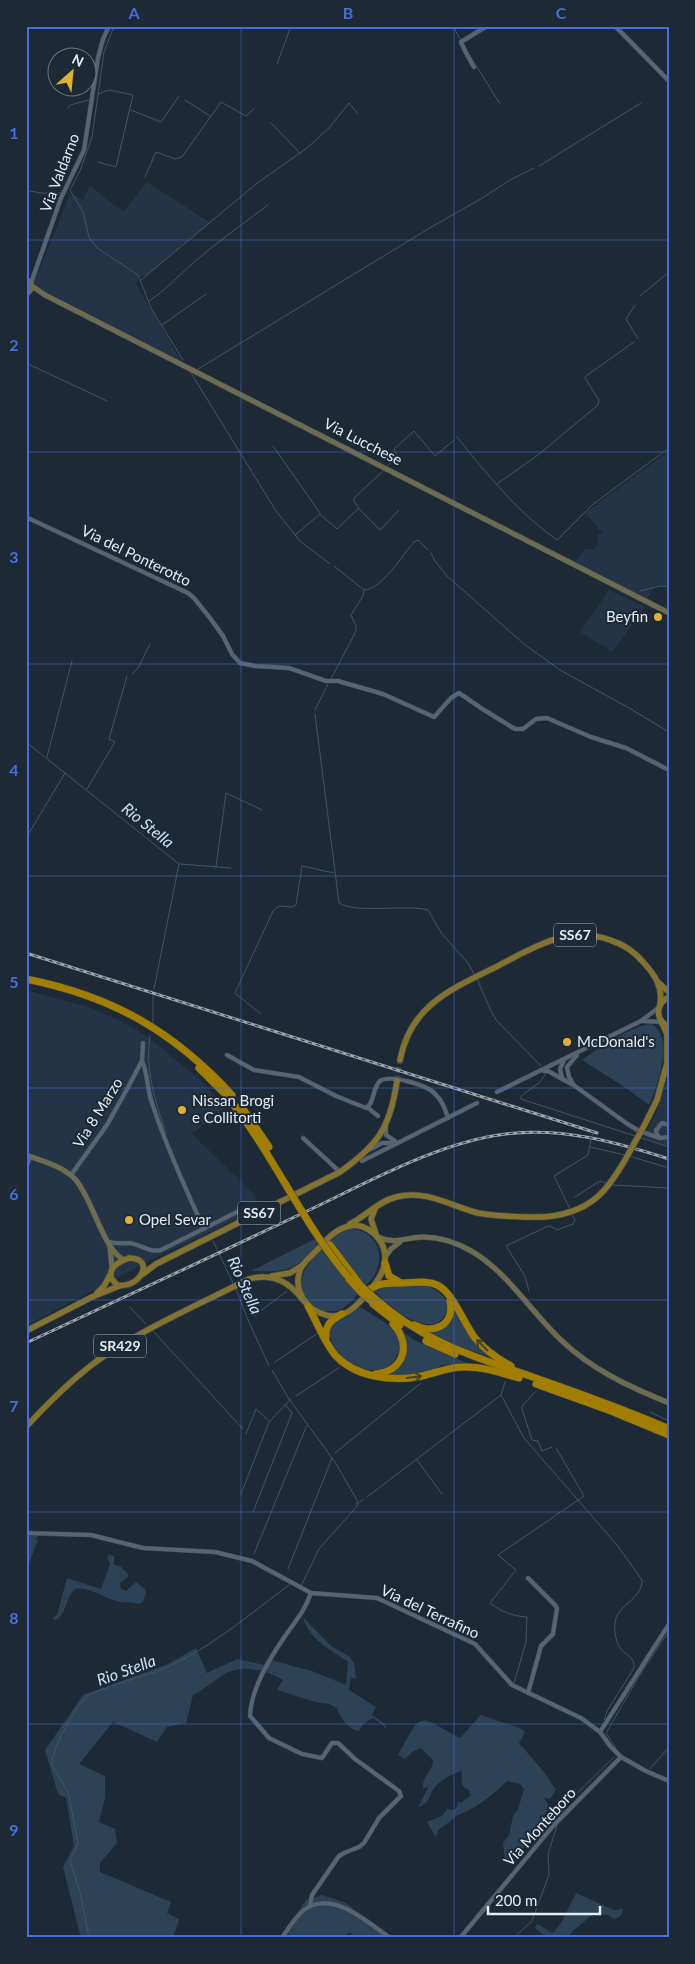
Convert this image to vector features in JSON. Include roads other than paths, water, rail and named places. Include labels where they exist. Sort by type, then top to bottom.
[{"type":"highway","points":[[26,979],[61,986],[82,993],[142,1020],[186,1051],[214,1076],[261,1134],[330,1245],[353,1277],[400,1332],[404,1349],[400,1360],[393,1368],[382,1373],[366,1373]]},
{"type":"highway","points":[[26,984],[73,995],[117,1012],[138,1023],[181,1052],[230,1097],[332,1257],[362,1293],[371,1297],[420,1333],[450,1347],[628,1412],[669,1429]]},
{"type":"highway","points":[[385,1260],[391,1278],[403,1283]]},
{"type":"highway","points":[[371,1297],[383,1283],[433,1284],[443,1288],[482,1345],[503,1362],[538,1380]]},
{"type":"highway","points":[[386,1309],[419,1327],[433,1329],[442,1325],[448,1318],[451,1306],[449,1296]]},
{"type":"highway","points":[[371,1297],[403,1327],[443,1350],[611,1410],[669,1434]]},
{"type":"highway","points":[[306,1304],[336,1355],[345,1364],[366,1373],[390,1378],[408,1378],[469,1366],[519,1378]]},
{"type":"highway","points":[[328,1344],[326,1327],[331,1320],[342,1314]]},
{"type":"main road","name":"Via Lucchese","points":[[27,295],[31,291],[29,282]]},
{"type":"main road","name":"Via Lucchese","points":[[29,282],[45,295],[669,613]]},
{"type":"main road","name":"Via Lucchese","points":[[27,295],[45,295]]},
{"type":"main road","name":"SS67","points":[[400,1060],[408,1034],[423,1011],[440,996],[545,942],[561,937],[584,934],[602,937],[627,948],[645,963],[658,982],[669,992]]},
{"type":"main road","points":[[306,1304],[299,1290],[298,1281],[304,1263],[333,1233],[398,1196],[418,1194],[480,1213],[512,1217],[544,1217],[573,1212],[592,1202],[603,1193],[621,1169],[657,1100],[668,1060],[666,1034],[659,1018],[661,994],[658,982]]},
{"type":"main road","points":[[659,1006],[669,996]]},
{"type":"main road","points":[[662,1022],[669,1027]]},
{"type":"main road","name":"SS67","points":[[26,1331],[92,1297],[119,1286],[125,1286],[156,1264],[340,1172],[363,1157],[377,1140],[388,1121],[397,1082]]},
{"type":"main road","points":[[28,1156],[58,1167],[71,1175],[84,1192],[114,1252],[125,1260]]},
{"type":"main road","points":[[376,1207],[371,1219],[384,1249],[385,1260]]},
{"type":"main road","points":[[346,1226],[363,1227],[389,1241],[402,1241],[422,1237],[436,1238],[456,1244],[472,1252],[500,1273],[556,1335],[583,1359],[620,1382],[669,1404]]},
{"type":"main road","points":[[270,1277],[279,1279],[289,1285],[306,1304],[326,1315],[342,1314],[371,1297],[385,1260],[393,1247],[402,1241]]},
{"type":"main road","points":[[109,1244],[112,1268],[132,1258],[140,1262],[156,1264]]},
{"type":"main road","points":[[140,1262],[143,1267],[143,1274]]},
{"type":"main road","name":"SR429","points":[[26,1427],[70,1383],[108,1354],[156,1325],[253,1278],[290,1273],[304,1263]]},
{"type":"main road","name":"SS67","points":[[92,1297],[104,1286],[112,1268]]},
{"type":"main road","points":[[110,1275],[113,1282],[119,1286]]},
{"type":"street","name":"Via Valdarno","points":[[29,282],[61,198],[84,150],[98,58],[109,26]]},
{"type":"street","points":[[474,67],[464,52],[462,42],[486,26]]},
{"type":"street","points":[[615,26],[669,81]]},
{"type":"street","name":"Via Valdarno","points":[[29,282],[35,267]]},
{"type":"street","name":"Via del Ponterotto","points":[[26,517],[188,593],[224,636],[232,654],[240,663],[289,668],[326,682],[338,681],[384,694],[434,717],[451,698],[459,693],[515,729],[523,729],[536,719],[547,718],[591,737],[626,748],[669,770]]},
{"type":"street","points":[[497,1092],[641,1021],[659,1006]]},
{"type":"street","points":[[641,1021],[662,1022]]},
{"type":"street","points":[[143,1043],[142,1062],[150,1096],[173,1159],[204,1229]]},
{"type":"street","points":[[575,1086],[568,1077],[567,1067],[571,1060],[583,1050]]},
{"type":"street","points":[[227,1055],[254,1070],[299,1077],[336,1096],[367,1108],[378,1116]]},
{"type":"street","points":[[562,1078],[560,1069],[564,1060]]},
{"type":"street","name":"Via 8 Marzo","points":[[71,1175],[106,1125],[142,1062]]},
{"type":"street","points":[[541,1070],[548,1071],[562,1078],[626,1123],[644,1133],[665,1138]]},
{"type":"street","points":[[367,1108],[379,1082],[393,1078],[433,1091],[442,1103],[448,1118]]},
{"type":"street","name":"SS67","points":[[363,1157],[400,1142],[477,1103]]},
{"type":"street","points":[[388,1121],[386,1135],[390,1140],[400,1142]]},
{"type":"street","points":[[644,1133],[664,1123],[669,1125]]},
{"type":"street","points":[[658,1125],[656,1132],[665,1138]]},
{"type":"street","points":[[303,1138],[340,1172]]},
{"type":"street","name":"SS67","points":[[363,1157],[382,1143],[400,1142]]},
{"type":"street","points":[[26,1168],[28,1156]]},
{"type":"street","points":[[109,1244],[131,1244],[150,1251],[158,1251],[248,1207]]},
{"type":"street","points":[[114,1252],[119,1245]]},
{"type":"street","name":"Via del Terrafino","points":[[26,1533],[91,1535],[143,1548],[215,1552],[240,1557],[262,1566],[291,1584],[311,1593],[367,1596],[387,1602],[475,1644],[508,1682],[581,1718],[600,1732],[621,1757],[656,1777],[669,1781]]},
{"type":"street","points":[[528,1578],[557,1608],[552,1634],[541,1646],[528,1693]]},
{"type":"street","points":[[310,1906],[312,1895],[340,1856],[364,1843],[379,1818],[401,1796],[399,1791],[355,1759],[338,1744],[332,1744],[322,1758],[302,1754],[269,1738],[250,1716],[252,1701],[272,1658],[305,1609],[311,1593]]},
{"type":"street","points":[[600,1732],[669,1624]]},
{"type":"street","name":"Via Monteboro","points":[[460,1938],[553,1826],[621,1757]]},
{"type":"street","points":[[282,1938],[297,1917],[310,1906],[322,1903],[334,1903],[346,1908],[390,1938]]},
{"type":"waterway","points":[[26,28],[49,26]]},
{"type":"waterway","points":[[114,26],[104,52],[92,137],[80,171],[70,190],[83,212],[89,237],[97,248],[138,275],[152,310],[183,360]]},
{"type":"waterway","points":[[277,64],[291,26]]},
{"type":"waterway","points":[[453,26],[460,39]]},
{"type":"waterway","points":[[469,54],[500,104]]},
{"type":"waterway","points":[[98,94],[109,90],[133,95],[116,167],[98,162]]},
{"type":"waterway","points":[[131,110],[161,122],[179,96]]},
{"type":"waterway","points":[[68,108],[70,105],[89,100]]},
{"type":"waterway","points":[[185,100],[210,116]]},
{"type":"waterway","points":[[145,177],[156,152],[175,159],[182,157],[221,102],[246,116],[254,109]]},
{"type":"waterway","points":[[141,280],[256,184],[307,148],[329,128],[349,103],[358,114]]},
{"type":"waterway","points":[[539,166],[641,103]]},
{"type":"waterway","points":[[271,123],[300,153]]},
{"type":"waterway","points":[[198,369],[433,226],[510,180],[534,168]]},
{"type":"waterway","points":[[26,190],[40,193],[60,193]]},
{"type":"waterway","points":[[149,301],[211,248],[268,205]]},
{"type":"waterway","points":[[640,296],[669,272]]},
{"type":"waterway","points":[[162,325],[206,294]]},
{"type":"waterway","points":[[635,305],[626,319],[638,339]]},
{"type":"waterway","points":[[497,484],[538,455],[598,405],[599,400],[585,378],[586,376],[634,342]]},
{"type":"waterway","points":[[26,363],[107,401]]},
{"type":"waterway","points":[[191,373],[276,511],[300,541],[330,564]]},
{"type":"waterway","points":[[388,465],[398,457],[394,449],[414,431],[435,456],[454,440]]},
{"type":"waterway","points":[[457,437],[516,505],[557,540],[592,505],[669,448]]},
{"type":"waterway","points":[[273,446],[320,513]]},
{"type":"waterway","points":[[295,535],[320,514],[337,529],[359,508],[354,498],[383,471]]},
{"type":"waterway","points":[[359,509],[380,530],[399,510]]},
{"type":"waterway","points":[[334,566],[364,590],[371,588],[385,578],[414,542],[418,540],[428,550]]},
{"type":"waterway","points":[[431,553],[447,576],[524,644],[560,670],[669,732]]},
{"type":"waterway","points":[[640,591],[660,586],[669,587]]},
{"type":"waterway","points":[[331,679],[356,631],[351,615],[363,596],[364,590]]},
{"type":"waterway","points":[[132,674],[138,668],[150,644]]},
{"type":"waterway","points":[[47,757],[72,661]]},
{"type":"waterway","points":[[87,789],[115,742],[109,739],[127,676]]},
{"type":"waterway","points":[[315,710],[328,684]]},
{"type":"waterway","points":[[315,714],[339,903],[357,908],[419,908],[428,910],[442,934],[468,963],[475,976]]},
{"type":"waterway","name":"Rio Stella","points":[[26,742],[179,864],[154,989]]},
{"type":"waterway","points":[[26,838],[65,773]]},
{"type":"waterway","points":[[216,867],[226,793],[262,810]]},
{"type":"waterway","points":[[180,864],[231,868]]},
{"type":"waterway","points":[[261,1014],[235,993],[273,911],[279,906],[293,907],[296,905],[302,866],[334,873]]},
{"type":"waterway","points":[[477,979],[497,1021],[541,1066]]},
{"type":"waterway","name":"Rio Stella","points":[[153,995],[153,1023]]},
{"type":"waterway","name":"Rio Stella","points":[[150,1036],[150,1073],[166,1133]]},
{"type":"waterway","points":[[547,1072],[540,1082],[521,1096],[521,1099],[635,1136]]},
{"type":"waterway","points":[[641,1138],[669,1147]]},
{"type":"waterway","points":[[571,1211],[554,1176],[588,1155],[591,1140]]},
{"type":"waterway","points":[[590,1147],[625,1155]]},
{"type":"waterway","points":[[629,1156],[669,1168]]},
{"type":"waterway","points":[[575,1197],[600,1181],[606,1183]]},
{"type":"waterway","points":[[612,1185],[669,1188]]},
{"type":"waterway","points":[[529,1291],[525,1276],[506,1246],[546,1227],[550,1226],[557,1230],[573,1224],[575,1221],[572,1214]]},
{"type":"waterway","name":"Rio Stella","points":[[213,1241],[233,1283]]},
{"type":"waterway","name":"Rio Stella","points":[[236,1289],[269,1366]]},
{"type":"waterway","points":[[254,1316],[287,1291]]},
{"type":"waterway","points":[[130,1307],[146,1324]]},
{"type":"waterway","points":[[153,1331],[243,1429]]},
{"type":"waterway","points":[[275,1362],[318,1333]]},
{"type":"waterway","points":[[296,1396],[340,1367]]},
{"type":"waterway","name":"Rio Stella","points":[[272,1370],[289,1399],[335,1462],[357,1500],[357,1506],[319,1549],[301,1586]]},
{"type":"waterway","points":[[367,1497],[501,1395],[505,1382]]},
{"type":"waterway","points":[[335,1453],[421,1383]]},
{"type":"waterway","points":[[535,1392],[522,1406],[522,1409],[532,1440],[538,1441],[542,1451],[552,1447]]},
{"type":"waterway","points":[[501,1395],[524,1438],[617,1545],[642,1580],[638,1592],[620,1611],[615,1623],[618,1644],[632,1659],[634,1668],[607,1711],[604,1720]]},
{"type":"waterway","points":[[241,1494],[269,1422],[291,1399]]},
{"type":"waterway","points":[[253,1512],[292,1413],[285,1404]]},
{"type":"waterway","points":[[246,1434],[256,1409],[269,1421]]},
{"type":"waterway","points":[[650,1412],[669,1421]]},
{"type":"waterway","points":[[254,1554],[307,1425]]},
{"type":"waterway","points":[[514,1683],[526,1642],[527,1617],[507,1613],[490,1603],[516,1570],[498,1555],[584,1496],[556,1448]]},
{"type":"waterway","points":[[288,1569],[332,1458]]},
{"type":"waterway","points":[[417,1460],[442,1494]]},
{"type":"waterway","name":"Rio Stella","points":[[357,1504],[364,1499]]},
{"type":"waterway","name":"Rio Stella","points":[[89,1938],[81,1896],[70,1860],[78,1844],[69,1794],[52,1765],[55,1749],[66,1727],[78,1707],[89,1695],[171,1666],[182,1660],[223,1634],[289,1585]]},
{"type":"waterway","points":[[617,1750],[606,1733],[641,1673],[669,1631]]},
{"type":"waterway","points":[[650,1769],[669,1747]]},
{"type":"waterway","points":[[562,1812],[565,1805],[614,1757]]},
{"type":"waterway","points":[[513,1938],[532,1921],[549,1875],[548,1854],[557,1826]]},
{"type":"tunnel","points":[[397,1081],[400,1060]]},
{"type":"railway","points":[[26,953],[597,1133]]},
{"type":"railway","points":[[26,1343],[377,1177],[454,1146],[506,1134],[527,1132],[568,1134],[609,1142],[669,1159]]},
{"type":"place","name":"Beyfin","points":[[658,617]]},
{"type":"place","name":"McDonald's","points":[[567,1042]]},
{"type":"place","name":"Nissan Brogi e Collitorti","points":[[182,1110]]},
{"type":"place","name":"Opel Sevar","points":[[129,1220]]}]
